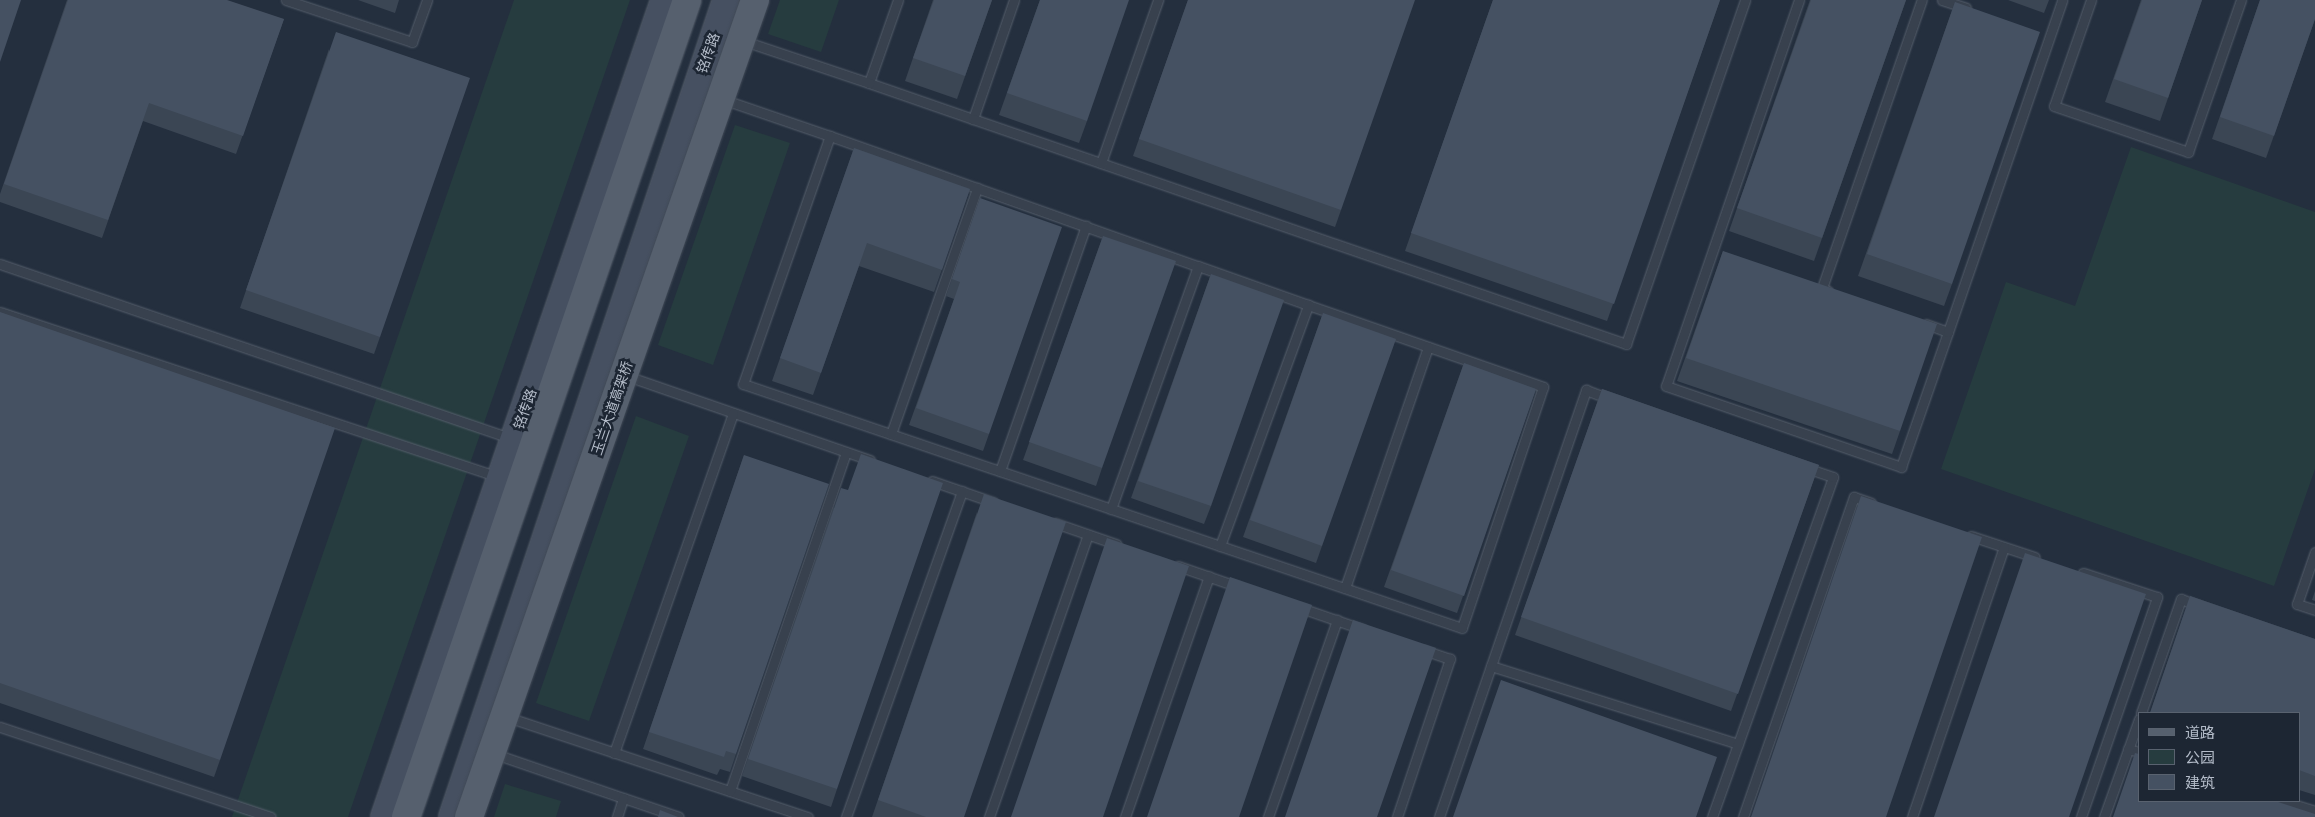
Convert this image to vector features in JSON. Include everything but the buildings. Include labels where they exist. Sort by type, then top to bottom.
[{"type":"main road","name":"铭传路","points":[[384,817],[502,478],[664,0]]},
{"type":"main road","points":[[406,817],[687,0]]},
{"type":"main road","name":"铭传路","points":[[452,817],[603,367],[705,93],[725,34],[726,0]]},
{"type":"main road","name":"玉兰大道高架桥","points":[[469,817],[755,0]]},
{"type":"lane","points":[[286,0],[412,42],[428,0]]},
{"type":"lane","points":[[869,83],[898,0]]},
{"type":"lane","points":[[973,119],[1014,0]]},
{"type":"lane","points":[[1101,163],[1158,0]]},
{"type":"lane","points":[[725,34],[1626,344],[1745,0]]},
{"type":"lane","points":[[1799,0],[1717,253],[1666,386],[1901,467],[1948,332],[2045,34],[2062,0]]},
{"type":"lane","points":[[1840,294],[1817,287],[1922,0]]},
{"type":"lane","points":[[1942,0],[1978,12]]},
{"type":"lane","points":[[2091,0],[2054,106],[2188,152],[2240,0]]},
{"type":"lane","points":[[705,93],[830,136],[1542,387],[1462,628],[743,384],[830,136]]},
{"type":"lane","points":[[891,434],[977,188]]},
{"type":"lane","points":[[1000,471],[1086,226]]},
{"type":"lane","points":[[0,264],[515,440]]},
{"type":"lane","points":[[1111,509],[1198,266]]},
{"type":"lane","points":[[1220,546],[1308,305]]},
{"type":"lane","points":[[0,312],[502,478]]},
{"type":"lane","points":[[1912,319],[1948,332]]},
{"type":"lane","points":[[1345,588],[1428,347]]},
{"type":"lane","points":[[603,367],[882,464]]},
{"type":"lane","points":[[1438,817],[1586,390],[1623,403]]},
{"type":"lane","points":[[614,753],[734,413]]},
{"type":"lane","points":[[730,791],[846,452]]},
{"type":"lane","points":[[1712,817],[1833,477],[1796,464]]},
{"type":"lane","points":[[918,476],[1007,507]]},
{"type":"lane","points":[[846,817],[962,492]]},
{"type":"lane","points":[[1743,817],[1854,497],[1882,506]]},
{"type":"lane","points":[[1043,519],[1126,548]]},
{"type":"lane","points":[[1957,532],[2049,562]]},
{"type":"lane","points":[[989,817],[1088,535]]},
{"type":"lane","points":[[1912,817],[2004,547]]},
{"type":"lane","points":[[2315,552],[2297,604],[2315,610]]},
{"type":"lane","points":[[1172,564],[1245,589]]},
{"type":"lane","points":[[2076,571],[2157,597],[2081,817]]},
{"type":"lane","points":[[1124,817],[1209,576]]},
{"type":"lane","points":[[2141,712],[2180,599],[2207,609]]},
{"type":"lane","points":[[1291,605],[1372,632]]},
{"type":"lane","points":[[1268,817],[1337,620]]},
{"type":"lane","points":[[1397,817],[1450,660],[1415,647]]},
{"type":"lane","points":[[1491,666],[1738,744]]},
{"type":"lane","points":[[488,710],[808,817]]},
{"type":"lane","points":[[2104,817],[2138,722]]},
{"type":"lane","points":[[0,728],[270,817]]},
{"type":"lane","points":[[476,748],[679,817]]},
{"type":"lane","points":[[2128,749],[2138,752]]},
{"type":"lane","points":[[617,817],[623,798]]},
{"type":"lane","points":[[2286,802],[2315,811]]},
{"type":"green space","points":[[514,0],[630,0],[348,817],[232,817]]},
{"type":"green space","points":[[780,0],[839,0],[821,52],[768,34]]},
{"type":"green space","points":[[735,125],[790,143],[713,365],[658,345]]},
{"type":"green space","points":[[2131,147],[2315,212],[2315,469],[2274,586],[1941,469],[2006,282],[2075,306]]},
{"type":"green space","points":[[636,416],[689,436],[589,721],[536,703]]},
{"type":"green space","points":[[505,784],[561,801],[556,817],[494,817]]}]
